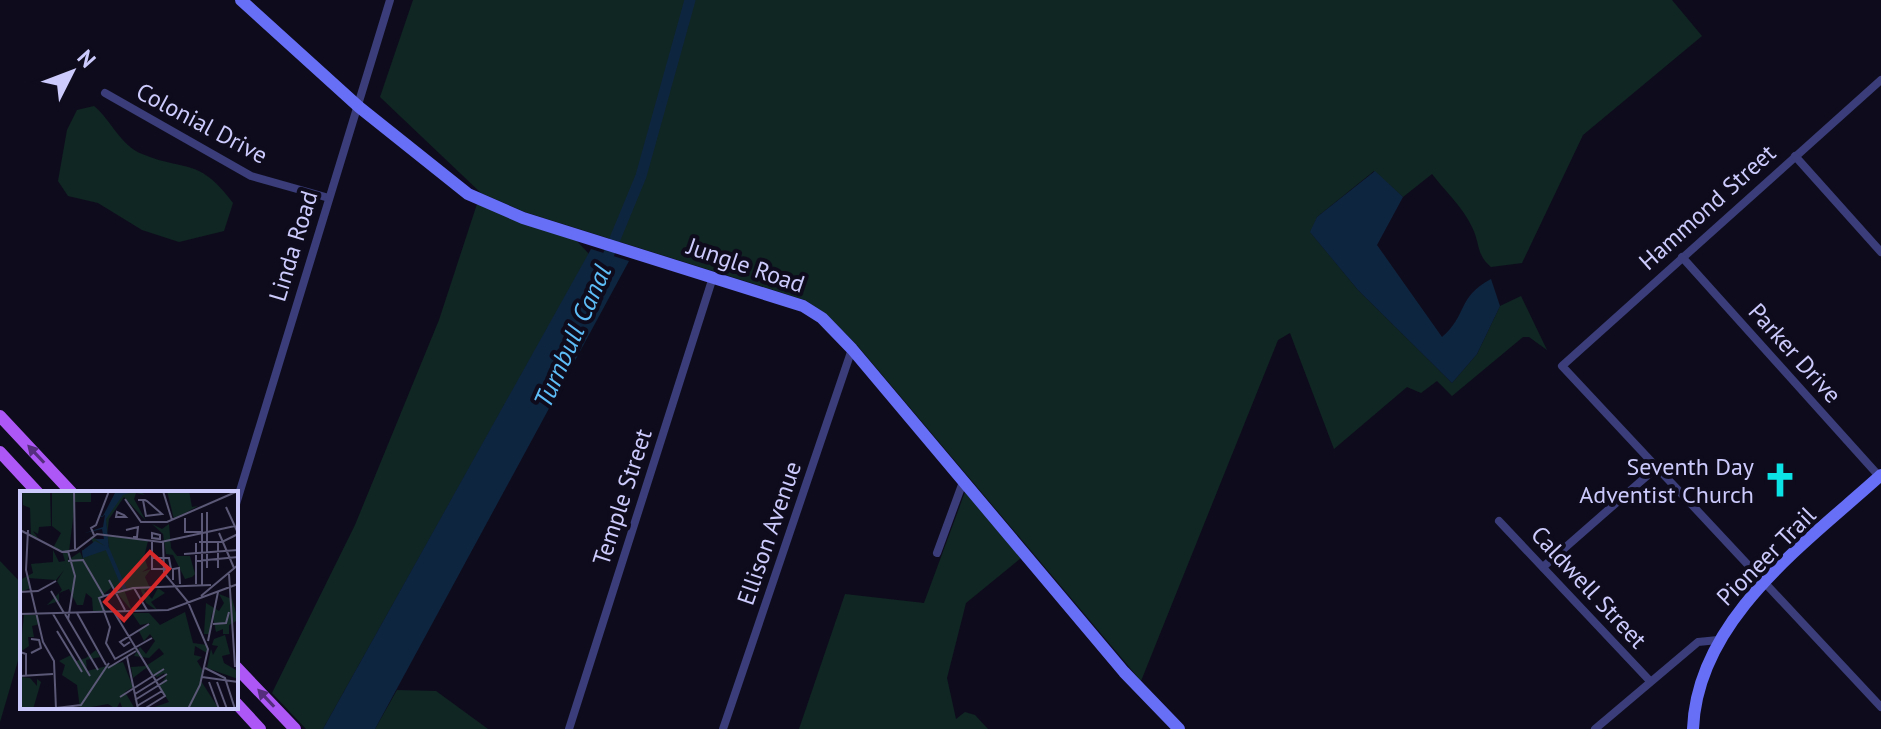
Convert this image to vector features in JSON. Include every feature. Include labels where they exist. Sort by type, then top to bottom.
[{"type":"main road","points":[[0,416],[70,491]]},
{"type":"main road","points":[[0,452],[36,491]]},
{"type":"main road","points":[[238,669],[295,729]]},
{"type":"main road","points":[[238,705],[260,729]]},
{"type":"street","name":"Jungle Road","points":[[241,0],[359,107],[468,194],[523,218],[803,306],[822,318],[852,349],[1124,672],[1179,729]]},
{"type":"street","name":"Linda Road","points":[[238,497],[390,0]]},
{"type":"street","name":"Hammond Street","points":[[1656,468],[1562,366],[1881,80]]},
{"type":"street","name":"Colonial Drive","points":[[105,93],[251,176],[329,198]]},
{"type":"street","points":[[1795,156],[1881,252]]},
{"type":"street","name":"Parker Drive","points":[[1682,257],[1880,476]]},
{"type":"street","name":"Temple Street","points":[[569,729],[713,277]]},
{"type":"street","name":"Ellison Avenue","points":[[723,729],[852,349]]},
{"type":"street","points":[[1543,567],[1656,468],[1766,581],[1881,707]]},
{"type":"street","name":"Pioneer Trail","points":[[1693,729],[1702,674],[1718,640],[1766,581],[1880,476]]},
{"type":"street","points":[[937,553],[963,482]]},
{"type":"street","name":"Caldwell Street","points":[[1499,521],[1650,681]]},
{"type":"street","points":[[1595,729],[1698,642],[1718,640]]},
{"type":"green space","points":[[413,0],[1672,0],[1702,36],[1583,135],[1522,263],[1491,267],[1481,253],[1468,220],[1432,174],[1403,197],[1374,171],[1317,217],[1311,233],[1358,290],[1452,383],[1477,354],[1500,306],[1521,296],[1547,350],[1529,337],[1523,337],[1452,396],[1437,381],[1421,393],[1407,387],[1334,449],[1290,333],[1278,340],[1141,681],[857,345],[826,314],[805,300],[525,212],[481,193],[380,97]]},
{"type":"green space","points":[[94,106],[134,150],[191,168],[211,178],[233,203],[224,231],[179,242],[142,230],[98,203],[68,196],[58,181],[67,130],[77,110]]},
{"type":"green space","points":[[477,204],[576,240],[589,254],[323,729],[306,729],[272,693],[355,525],[439,320]]},
{"type":"green space","points":[[965,492],[1021,558],[966,603],[947,678],[956,719],[965,712],[975,715],[988,729],[799,729],[845,594],[924,603]]},
{"type":"green space","points":[[0,561],[20,582],[20,654],[0,722]]},
{"type":"green space","points":[[397,690],[436,691],[488,729],[375,729]]},
{"type":"water","points":[[1375,171],[1403,197],[1377,245],[1442,337],[1456,321],[1472,293],[1491,279],[1500,306],[1477,354],[1452,383],[1358,290],[1310,232],[1317,217]]},
{"type":"water","points":[[591,249],[629,261],[375,729],[323,729]]},
{"type":"waterway","name":"Turnbull Canal","points":[[603,268],[641,176],[690,0]]},
{"type":"place","name":"Seventh Day Adventist Church","points":[[1780,480]]}]
